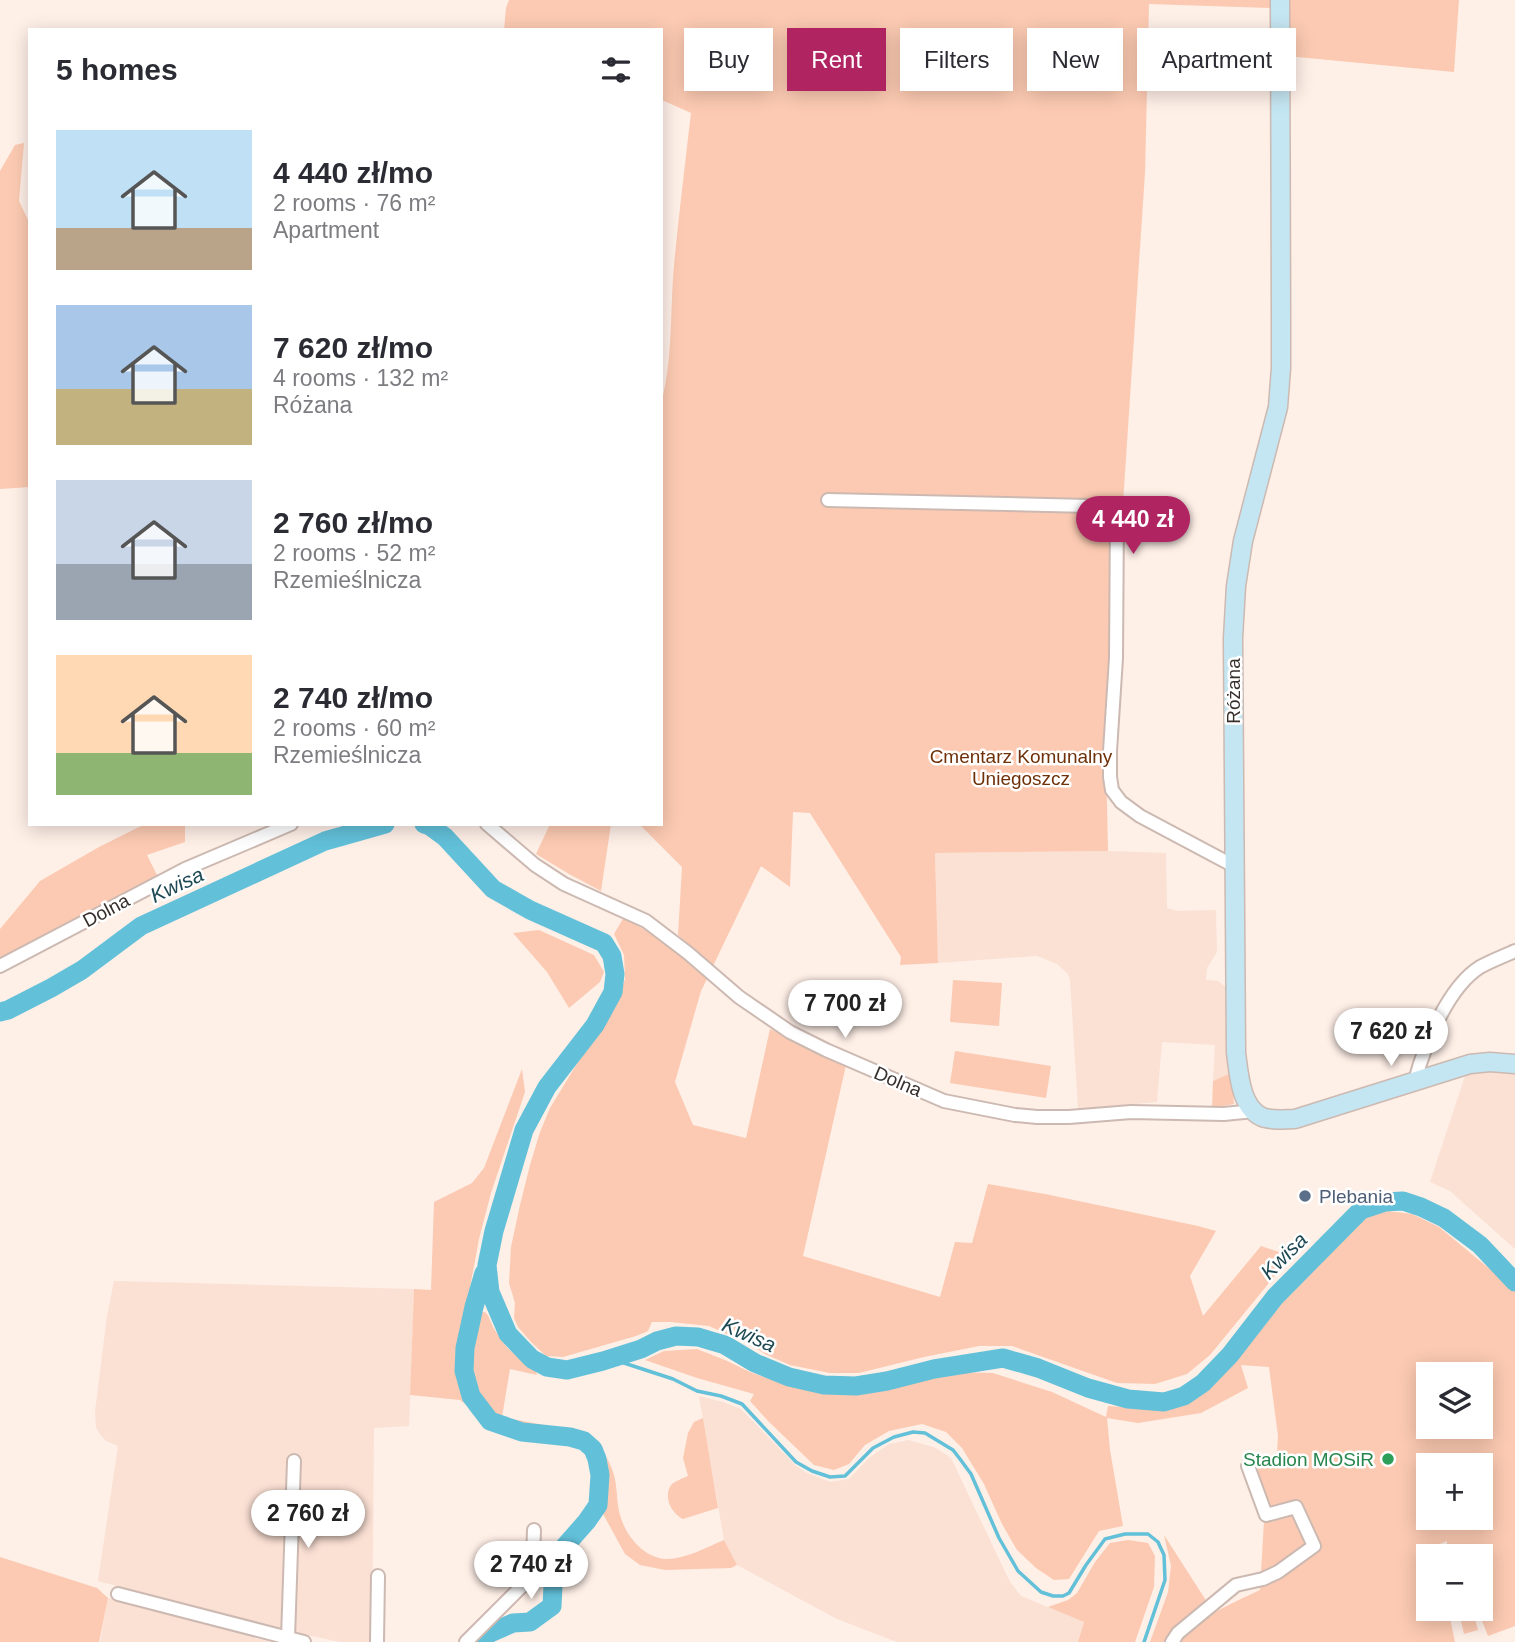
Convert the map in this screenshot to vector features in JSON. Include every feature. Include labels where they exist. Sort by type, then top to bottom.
[{"type":"street","name":"Różana","points":[[1254,1111],[1244,1092],[1236,1053],[1233,680],[1236,586],[1243,541],[1278,407],[1281,368],[1280,0]]},
{"type":"street","points":[[828,500],[1089,506],[1117,510],[1116,658],[1110,751],[1112,790],[1121,802],[1140,816],[1234,866]]},
{"type":"street","name":"Dolna","points":[[0,966],[185,869],[286,826]]},
{"type":"street","name":"Dolna","points":[[489,826],[535,865],[564,884],[646,922],[688,953],[739,997],[790,1032],[944,1101],[1037,1117],[1131,1112],[1224,1114],[1254,1111]]},
{"type":"street","points":[[1415,1081],[1420,1062],[1440,1016],[1461,984],[1480,967],[1515,951]]},
{"type":"street","points":[[1254,1111],[1264,1118],[1295,1119],[1470,1064],[1515,1064]]},
{"type":"street","points":[[284,1639],[294,1461]]},
{"type":"street","points":[[1171,1642],[1178,1633],[1236,1585],[1263,1579],[1278,1572],[1314,1546],[1296,1507],[1266,1515],[1248,1466]]},
{"type":"street","points":[[466,1642],[527,1581],[533,1559],[534,1531]]},
{"type":"street","points":[[377,1642],[378,1576]]},
{"type":"street","points":[[118,1594],[303,1642]]},
{"type":"shaded area","points":[[935,853],[1166,853],[1167,908],[1177,911],[1216,910],[1217,952],[1207,968],[1206,980],[1218,981],[1227,988],[1229,1074],[1213,1081],[1215,1045],[1162,1042],[1157,1102],[1078,1109],[1068,974],[1057,964],[1037,956],[938,963]]},
{"type":"shaded area","points":[[1478,1070],[1515,1072],[1515,1249],[1450,1191],[1430,1182],[1466,1073]]},
{"type":"shaded area","points":[[114,1281],[414,1289],[409,1426],[374,1428],[372,1642],[340,1642],[275,1628],[98,1581],[118,1446],[106,1441],[99,1433],[95,1412]]},
{"type":"shaded area","points":[[699,1396],[741,1409],[795,1465],[830,1482],[849,1479],[869,1458],[889,1444],[909,1440],[936,1448],[951,1458],[1010,1582],[1021,1596],[1084,1622],[1078,1642],[897,1642],[837,1619],[737,1565],[724,1540]]},
{"type":"shaded area","points":[[108,1598],[270,1642],[100,1642]]},
{"type":"green space","name":"Cmentarz Komunalny Uniegoszcz","points":[[509,0],[1271,0],[1270,8],[1149,4],[1148,28],[1137,28],[1137,91],[1147,91],[1145,173],[1106,758],[1108,851],[935,853],[938,963],[900,965],[901,957],[810,813],[793,812],[790,887],[761,866],[713,966],[678,935],[682,867],[641,826],[663,826],[663,396],[668,367],[674,265],[691,113],[663,100],[663,28],[504,28]]},
{"type":"green space","points":[[1287,0],[1459,0],[1454,72],[1296,57],[1296,28],[1287,28]]},
{"type":"green space","points":[[24,143],[19,201],[28,220],[28,487],[0,489],[0,171],[15,145]]},
{"type":"green space","points":[[141,826],[185,826],[185,842],[147,855],[159,879],[0,960],[0,929],[40,881]]},
{"type":"green space","points":[[549,826],[611,826],[601,891],[536,854]]},
{"type":"green space","points":[[624,917],[709,975],[701,991],[675,1082],[693,1125],[746,1138],[770,1029],[846,1065],[803,1256],[940,1297],[955,1242],[972,1243],[988,1184],[1216,1231],[1190,1276],[1203,1316],[1261,1246],[1291,1256],[1210,1355],[1187,1374],[1155,1384],[1117,1383],[1012,1346],[979,1346],[859,1373],[830,1373],[790,1365],[709,1326],[670,1322],[652,1322],[648,1331],[636,1336],[563,1357],[546,1356],[518,1327],[514,1318],[515,1303],[509,1283],[511,1247],[530,1165],[550,1108],[615,1008],[625,979],[624,955],[614,934]]},
{"type":"green space","points":[[539,930],[594,955],[604,972],[600,982],[569,1008],[547,972],[513,933]]},
{"type":"green space","points":[[953,980],[1002,983],[999,1026],[950,1022]]},
{"type":"green space","points":[[955,1051],[1051,1066],[1046,1098],[950,1083]]},
{"type":"green space","points":[[522,1069],[525,1092],[491,1193],[479,1239],[458,1352],[457,1380],[468,1406],[460,1400],[410,1395],[414,1289],[431,1290],[434,1202],[472,1183],[484,1168]]},
{"type":"green space","points":[[1231,1073],[1234,1104],[1212,1108],[1213,1081]]},
{"type":"green space","points":[[1387,1211],[1412,1214],[1439,1227],[1515,1290],[1515,1626],[1488,1636],[1482,1621],[1493,1621],[1493,1544],[1447,1544],[1447,1541],[1440,1544],[1416,1544],[1416,1621],[1451,1621],[1455,1642],[1179,1642],[1194,1626],[1260,1590],[1264,1521],[1244,1465],[1277,1453],[1278,1436],[1269,1367],[1241,1365],[1248,1388],[1201,1413],[1138,1423],[1107,1418],[1123,1526],[1099,1531],[1069,1579],[1054,1580],[1017,1550],[984,1484],[962,1448],[946,1432],[922,1424],[889,1431],[865,1445],[849,1464],[834,1470],[814,1465],[750,1401],[754,1394],[645,1360],[664,1351],[697,1349],[781,1383],[842,1395],[895,1387],[944,1372],[993,1373],[1052,1392],[1106,1417],[1108,1406],[1170,1407],[1199,1397],[1272,1313],[1368,1216]]},
{"type":"green space","points":[[485,1312],[506,1346],[514,1354],[534,1365],[537,1375],[510,1369],[502,1417],[549,1426],[533,1428],[510,1425],[494,1418],[473,1390],[471,1337],[478,1313]]},
{"type":"green space","points":[[703,1418],[718,1508],[683,1519],[672,1509],[668,1494],[672,1484],[688,1476],[683,1458],[688,1433],[694,1422]]},
{"type":"green space","points":[[593,1437],[612,1470],[619,1513],[624,1526],[638,1546],[652,1555],[667,1559],[689,1555],[724,1540],[737,1565],[731,1568],[665,1570],[640,1565],[625,1554],[602,1512],[606,1490],[600,1452]]},
{"type":"green space","points":[[1164,1535],[1207,1602],[1165,1642],[1150,1642],[1168,1592],[1171,1566]]},
{"type":"green space","points":[[1128,1540],[1148,1543],[1155,1556],[1154,1587],[1135,1642],[1078,1642],[1084,1622],[1048,1607],[1068,1600],[1077,1593],[1110,1543]]},
{"type":"green space","points":[[0,1557],[97,1588],[108,1598],[99,1642],[0,1642]]},
{"type":"green space","points":[[1461,1621],[1476,1621],[1478,1630],[1464,1634]]},
{"type":"waterway","name":"Kwisa","points":[[0,1012],[82,970],[141,926],[325,841],[378,826]]},
{"type":"waterway","name":"Kwisa","points":[[430,826],[445,837],[493,889],[530,910],[604,943],[612,956],[615,974],[613,992],[595,1025],[547,1087],[524,1130],[494,1231],[487,1265],[490,1292],[508,1334],[532,1359],[547,1367],[567,1370],[603,1361],[676,1336],[698,1337],[725,1345],[755,1363],[789,1377],[824,1385],[856,1386],[934,1369],[1003,1358],[1128,1399],[1164,1402],[1184,1396],[1203,1383],[1230,1355],[1275,1297],[1361,1210],[1385,1202],[1403,1201],[1444,1218],[1480,1245],[1515,1282]]},
{"type":"waterway","points":[[483,1642],[488,1634],[513,1623],[530,1622],[552,1606],[554,1565],[558,1554],[598,1505],[600,1475],[593,1449],[584,1441],[522,1432],[490,1421],[471,1396],[464,1371],[465,1348],[484,1273]]},
{"type":"waterway","points":[[608,1360],[673,1379],[697,1391],[742,1404],[796,1462],[830,1477],[845,1476],[873,1448],[894,1437],[913,1432],[925,1433],[953,1450],[971,1474],[999,1538],[1018,1571],[1041,1592],[1053,1596],[1069,1593],[1105,1539],[1125,1534],[1148,1534],[1158,1542],[1164,1555],[1165,1580],[1144,1642]]},
{"type":"place","name":"Plebania","points":[[1305,1196]]},
{"type":"place","name":"Stadion MOSiR","points":[[1388,1459]]}]
